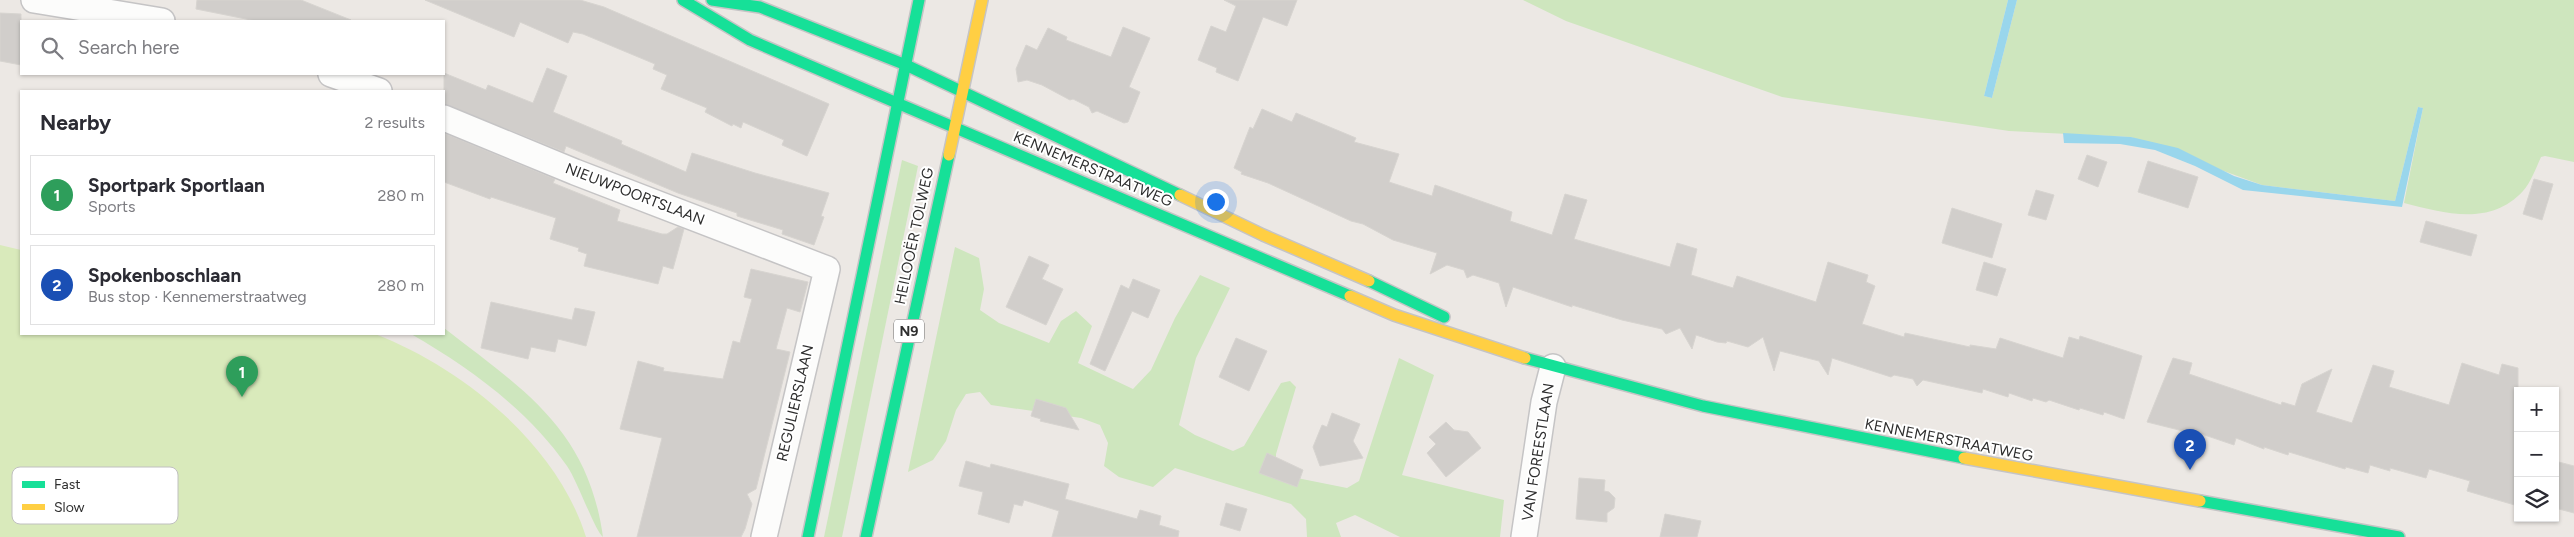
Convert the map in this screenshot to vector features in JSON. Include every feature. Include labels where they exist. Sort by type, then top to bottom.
[{"type":"main road","name":"KENNEMERSTRAATWEG","points":[[683,0],[750,40],[1394,315],[1500,348],[1553,367],[1703,406],[1851,437],[2399,537]]},
{"type":"main road","name":"KENNEMERSTRAATWEG","points":[[712,0],[760,7],[856,43],[906,65],[1263,235],[1396,292],[1500,348]]},
{"type":"main road","points":[[808,537],[919,0]]},
{"type":"main road","name":"HEILOOËR TOLWEG","points":[[866,537],[982,0]]},
{"type":"street","points":[[34,0],[156,20]]},
{"type":"street","points":[[334,75],[376,90]]},
{"type":"street","name":"NIEUWPOORTSLAAN","points":[[445,118],[575,172],[827,269]]},
{"type":"street","name":"REGULIERSLAAN","points":[[764,537],[827,269]]},
{"type":"street","name":"VAN FOREESTLAAN","points":[[1524,537],[1544,402],[1553,367]]},
{"type":"green space","points":[[1523,0],[2008,0],[1984,96],[1992,98],[2017,0],[2574,0],[2574,162],[2545,156],[2541,157],[2523,191],[2510,202],[2496,209],[2481,213],[2451,213],[2404,203],[2423,108],[2418,107],[2395,201],[2262,185],[2131,137],[2009,131],[1782,97],[1566,21]]},
{"type":"green space","points":[[902,160],[918,166],[842,537],[824,537]]},
{"type":"green space","points":[[0,245],[20,250],[20,335],[377,335],[408,349],[441,367],[473,389],[503,413],[530,441],[553,471],[572,503],[586,537],[0,537]]},
{"type":"green space","points":[[955,247],[979,258],[984,289],[980,310],[999,323],[1049,343],[1061,321],[1076,311],[1092,326],[1078,363],[1133,389],[1151,370],[1175,318],[1200,275],[1230,288],[1196,358],[1179,425],[1195,435],[1233,451],[1244,446],[1281,383],[1290,381],[1296,387],[1276,454],[1276,468],[1287,476],[1347,488],[1359,481],[1399,358],[1434,375],[1402,475],[1504,500],[1500,537],[1400,537],[1355,515],[1336,523],[1341,537],[1307,537],[1306,519],[1291,504],[1175,468],[1153,487],[1119,477],[1104,466],[1108,443],[1100,425],[1081,418],[991,405],[980,392],[966,394],[956,410],[946,441],[933,460],[908,472]]},
{"type":"green space","points":[[445,329],[526,393],[548,415],[567,440],[583,468],[595,500],[603,537],[595,525],[576,482],[552,446],[516,409],[496,392],[433,347],[413,335],[445,335]]},
{"type":"water","points":[[2008,0],[2017,0],[1992,98],[1984,96]]},
{"type":"water","points":[[2418,107],[2423,108],[2402,207],[2243,190],[2195,166],[2155,150],[2120,144],[2064,143],[2063,133],[2131,137],[2178,148],[2234,176],[2262,185],[2395,201]]},
{"type":"building","points":[[197,0],[301,0],[351,20],[251,20],[196,9]]},
{"type":"building","points":[[425,0],[580,0],[604,7],[829,104],[807,156],[782,145],[784,140],[743,122],[741,128],[733,124],[732,126],[705,112],[707,108],[661,89],[667,75],[653,69],[655,64],[583,34],[573,32],[568,43],[520,22],[514,37]]},
{"type":"building","points":[[1224,0],[1297,0],[1287,26],[1263,17],[1238,81],[1216,72],[1217,68],[1198,60],[1211,26],[1226,32],[1236,6]]},
{"type":"building","points":[[0,13],[21,14],[20,65],[0,61]]},
{"type":"building","points":[[1123,27],[1150,38],[1129,87],[1140,92],[1128,122],[1124,123],[1097,111],[1092,113],[1089,107],[1073,99],[1070,100],[1042,85],[1027,80],[1018,82],[1016,69],[1026,45],[1037,50],[1048,28],[1067,37],[1066,40],[1111,57]]},
{"type":"building","points":[[547,68],[567,76],[553,112],[622,141],[621,144],[686,172],[692,153],[755,173],[829,193],[821,216],[824,217],[814,245],[782,234],[783,230],[737,216],[737,213],[678,193],[566,146],[564,152],[445,104],[444,75],[445,73],[486,90],[488,85],[533,103]]},
{"type":"building","points":[[1262,109],[1292,122],[1296,113],[1356,138],[1354,142],[1399,154],[1389,182],[1432,196],[1435,185],[1512,212],[1510,221],[1552,235],[1565,194],[1587,200],[1574,239],[1670,267],[1677,243],[1697,249],[1691,275],[1733,288],[1737,276],[1816,302],[1828,262],[1868,275],[1866,282],[1875,286],[1862,324],[1904,337],[1905,333],[1970,347],[1970,345],[1996,349],[2000,338],[2063,358],[2069,337],[2079,340],[2080,336],[2142,356],[2124,419],[2104,412],[2103,415],[2080,408],[2079,410],[2049,400],[2046,402],[2033,398],[2032,401],[2009,393],[2008,397],[1983,389],[1982,393],[1923,380],[1917,386],[1913,379],[1894,375],[1891,377],[1832,358],[1828,375],[1819,361],[1780,351],[1774,371],[1763,337],[1748,347],[1727,341],[1726,343],[1717,342],[1696,335],[1692,349],[1680,328],[1666,334],[1662,329],[1622,320],[1572,305],[1572,307],[1513,287],[1506,307],[1499,283],[1473,275],[1467,278],[1464,270],[1447,265],[1430,274],[1437,253],[1393,240],[1363,224],[1351,221],[1268,183],[1241,174],[1242,172],[1234,168],[1250,127],[1253,129]]},
{"type":"building","points":[[445,133],[555,179],[553,183],[620,210],[617,221],[662,234],[667,234],[678,227],[684,229],[673,269],[663,266],[658,284],[584,266],[587,254],[578,251],[579,248],[550,239],[556,218],[491,197],[490,199],[445,182]]},
{"type":"building","points":[[2087,155],[2107,162],[2098,187],[2078,179]]},
{"type":"building","points":[[2148,161],[2198,177],[2188,208],[2138,192]]},
{"type":"building","points":[[2534,179],[2553,184],[2542,220],[2523,214]]},
{"type":"building","points":[[2036,190],[2054,195],[2046,220],[2028,215]]},
{"type":"building","points":[[1952,208],[2002,224],[1992,258],[1942,243]]},
{"type":"building","points":[[2426,221],[2477,235],[2471,256],[2420,242]]},
{"type":"building","points":[[1029,256],[1049,265],[1042,279],[1063,289],[1046,325],[1006,307]]},
{"type":"building","points":[[1984,262],[2006,269],[1997,296],[1976,290]]},
{"type":"building","points":[[751,269],[808,282],[800,312],[787,308],[776,349],[790,352],[756,489],[747,494],[752,504],[745,529],[741,537],[637,537],[662,438],[620,429],[638,361],[664,368],[663,371],[723,379],[733,341],[740,343],[752,299],[744,297]]},
{"type":"building","points":[[1133,279],[1160,290],[1148,318],[1132,311],[1105,371],[1090,364],[1121,285],[1129,289]]},
{"type":"building","points":[[491,302],[572,320],[575,308],[595,312],[586,346],[558,339],[555,352],[531,347],[528,359],[481,348]]},
{"type":"building","points":[[1236,338],[1267,351],[1249,391],[1219,377]]},
{"type":"building","points":[[2173,358],[2192,363],[2189,374],[2281,405],[2282,402],[2295,406],[2302,384],[2332,369],[2316,412],[2352,423],[2373,365],[2394,371],[2389,387],[2449,405],[2462,363],[2499,375],[2502,364],[2518,368],[2518,387],[2514,387],[2514,505],[2467,491],[2470,481],[2429,469],[2426,478],[2390,468],[2390,471],[2370,465],[2368,473],[2346,467],[2345,469],[2289,452],[2288,455],[2264,447],[2264,449],[2236,438],[2234,445],[2187,429],[2187,432],[2147,422]]},
{"type":"building","points":[[1036,399],[1066,408],[1079,430],[1040,421],[1041,419],[1031,416]]},
{"type":"building","points":[[1332,413],[1360,424],[1353,441],[1363,458],[1320,466],[1313,447],[1322,425],[1327,427]]},
{"type":"building","points":[[1446,422],[1454,430],[1468,432],[1481,448],[1446,477],[1427,453],[1436,444],[1429,437]]},
{"type":"building","points":[[1267,453],[1303,470],[1297,487],[1259,473]]},
{"type":"building","points":[[966,461],[990,468],[991,464],[1069,484],[1065,499],[1137,519],[1140,510],[1161,516],[1159,525],[1179,531],[1178,537],[1052,537],[1059,511],[1024,500],[1022,506],[1014,504],[1009,523],[978,514],[983,492],[959,486]]},
{"type":"building","points":[[2559,462],[2574,466],[2574,513],[2559,509]]},
{"type":"building","points":[[1579,478],[1605,480],[1604,491],[1609,492],[1615,498],[1614,508],[1607,513],[1607,522],[1576,519]]},
{"type":"building","points":[[1226,503],[1247,509],[1240,531],[1220,525]]},
{"type":"building","points":[[1665,514],[1701,521],[1697,537],[1660,537]]},
{"type":"traffic: fast","points":[[683,0],[750,40],[897,103]]},
{"type":"traffic: fast","points":[[712,0],[760,7],[906,65]]},
{"type":"traffic: fast","points":[[808,537],[919,0]]},
{"type":"traffic: fast","points":[[906,65],[1180,195]]},
{"type":"traffic: fast","points":[[897,103],[1350,296]]},
{"type":"traffic: fast","points":[[866,537],[949,155]]},
{"type":"traffic: fast","points":[[1369,281],[1444,317]]},
{"type":"traffic: fast","points":[[1525,358],[1703,406],[1964,458]]},
{"type":"traffic: fast","points":[[2200,501],[2399,537]]},
{"type":"traffic: slow","points":[[949,155],[982,0]]},
{"type":"traffic: slow","points":[[1180,195],[1263,235],[1369,281]]},
{"type":"traffic: slow","points":[[1350,296],[1394,315],[1525,358]]},
{"type":"traffic: slow","points":[[1964,458],[2200,501]]},
{"type":"place","name":"Sportpark Sportlaan","points":[[242,397]]},
{"type":"place","name":"Spokenboschlaan","points":[[2190,470]]}]
